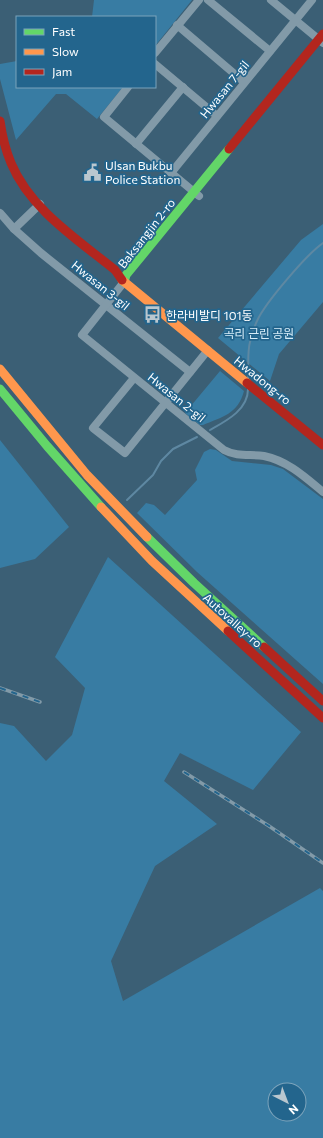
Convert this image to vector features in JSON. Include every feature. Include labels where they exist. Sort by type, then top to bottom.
[{"type":"main road","name":"Baksangjin 2-ro","points":[[127,279],[322,41]]},
{"type":"main road","name":"Hwadong-ro","points":[[0,121],[4,157],[23,184],[53,218],[242,374],[323,436]]},
{"type":"main road","name":"Hwadong-ro","points":[[127,279],[208,350],[242,374]]},
{"type":"main road","name":"Autovalley-ro","points":[[0,369],[87,475],[133,524],[194,583],[321,700]]},
{"type":"main road","name":"Hwadong-ro","points":[[252,382],[323,444]]},
{"type":"main road","name":"Autovalley-ro","points":[[0,389],[79,484],[129,538],[185,593],[323,718]]},
{"type":"street","points":[[156,52],[199,0]]},
{"type":"street","points":[[208,0],[270,51]]},
{"type":"street","points":[[272,0],[322,41]]},
{"type":"street","name":"Hwasan 7-gil","points":[[170,173],[312,0]]},
{"type":"street","points":[[177,26],[244,82]]},
{"type":"street","points":[[156,65],[217,116]]},
{"type":"street","points":[[136,144],[183,87]]},
{"type":"street","points":[[127,88],[104,117],[196,194]]},
{"type":"street","points":[[14,229],[40,204]]},
{"type":"street","name":"Hwasan 3-gil","points":[[0,213],[14,229],[36,249],[190,372]]},
{"type":"street","name":"Hwasan 2-gil","points":[[127,279],[82,335],[224,450],[236,455],[265,456],[285,463],[323,492]]},
{"type":"street","points":[[134,378],[93,428],[124,453],[208,350]]},
{"type":"green space","points":[[94,0],[192,0],[156,45],[156,16],[92,16]]},
{"type":"green space","points":[[16,61],[16,88],[122,88],[97,119],[66,94],[56,94],[16,140],[0,79],[0,64]]},
{"type":"green space","name":"곡리 근린 공원","points":[[323,224],[323,302],[279,354],[270,381],[218,338],[301,240]]},
{"type":"green space","points":[[220,371],[244,391],[238,405],[228,414],[200,425],[185,413]]},
{"type":"green space","points":[[0,440],[69,527],[35,559],[0,568]]},
{"type":"green space","points":[[210,449],[216,450],[232,461],[271,465],[283,469],[323,499],[323,684],[197,572],[137,513],[146,503],[154,505],[165,515],[197,480],[195,470],[204,452]]},
{"type":"green space","points":[[108,557],[301,732],[253,790],[180,753],[164,781],[217,824],[155,866],[111,961],[123,1001],[320,888],[323,891],[323,1138],[0,1138],[0,723],[14,726],[46,761],[72,735],[85,688],[55,657]]},
{"type":"waterway","points":[[248,379],[249,346],[253,331],[261,313],[287,279],[307,257],[323,243]]},
{"type":"waterway","points":[[210,430],[229,419],[240,409],[247,396],[248,389]]},
{"type":"waterway","points":[[127,500],[153,475],[161,461],[173,449],[197,437]]},
{"type":"railway","points":[[0,688],[40,702]]},
{"type":"railway","points":[[184,772],[269,826],[323,863]]},
{"type":"traffic: fast","points":[[124,282],[126,275],[229,149]]},
{"type":"traffic: fast","points":[[0,389],[47,446],[101,507]]},
{"type":"traffic: fast","points":[[147,537],[194,583],[264,647]]},
{"type":"traffic: slow","points":[[122,280],[247,383]]},
{"type":"traffic: slow","points":[[0,369],[87,475],[147,537]]},
{"type":"traffic: slow","points":[[101,507],[152,561],[228,631]]},
{"type":"traffic: jam","points":[[229,149],[323,34]]},
{"type":"traffic: jam","points":[[0,121],[4,142],[11,163],[19,180],[30,195],[42,209],[70,235],[115,270],[122,280]]},
{"type":"traffic: jam","points":[[247,383],[323,445]]},
{"type":"traffic: jam","points":[[228,631],[323,718]]},
{"type":"traffic: jam","points":[[264,647],[323,701]]},
{"type":"place","name":"Ulsan Bukbu Police Station","points":[[92,172]]},
{"type":"place","name":"한라비발디 101동","points":[[153,315]]}]
